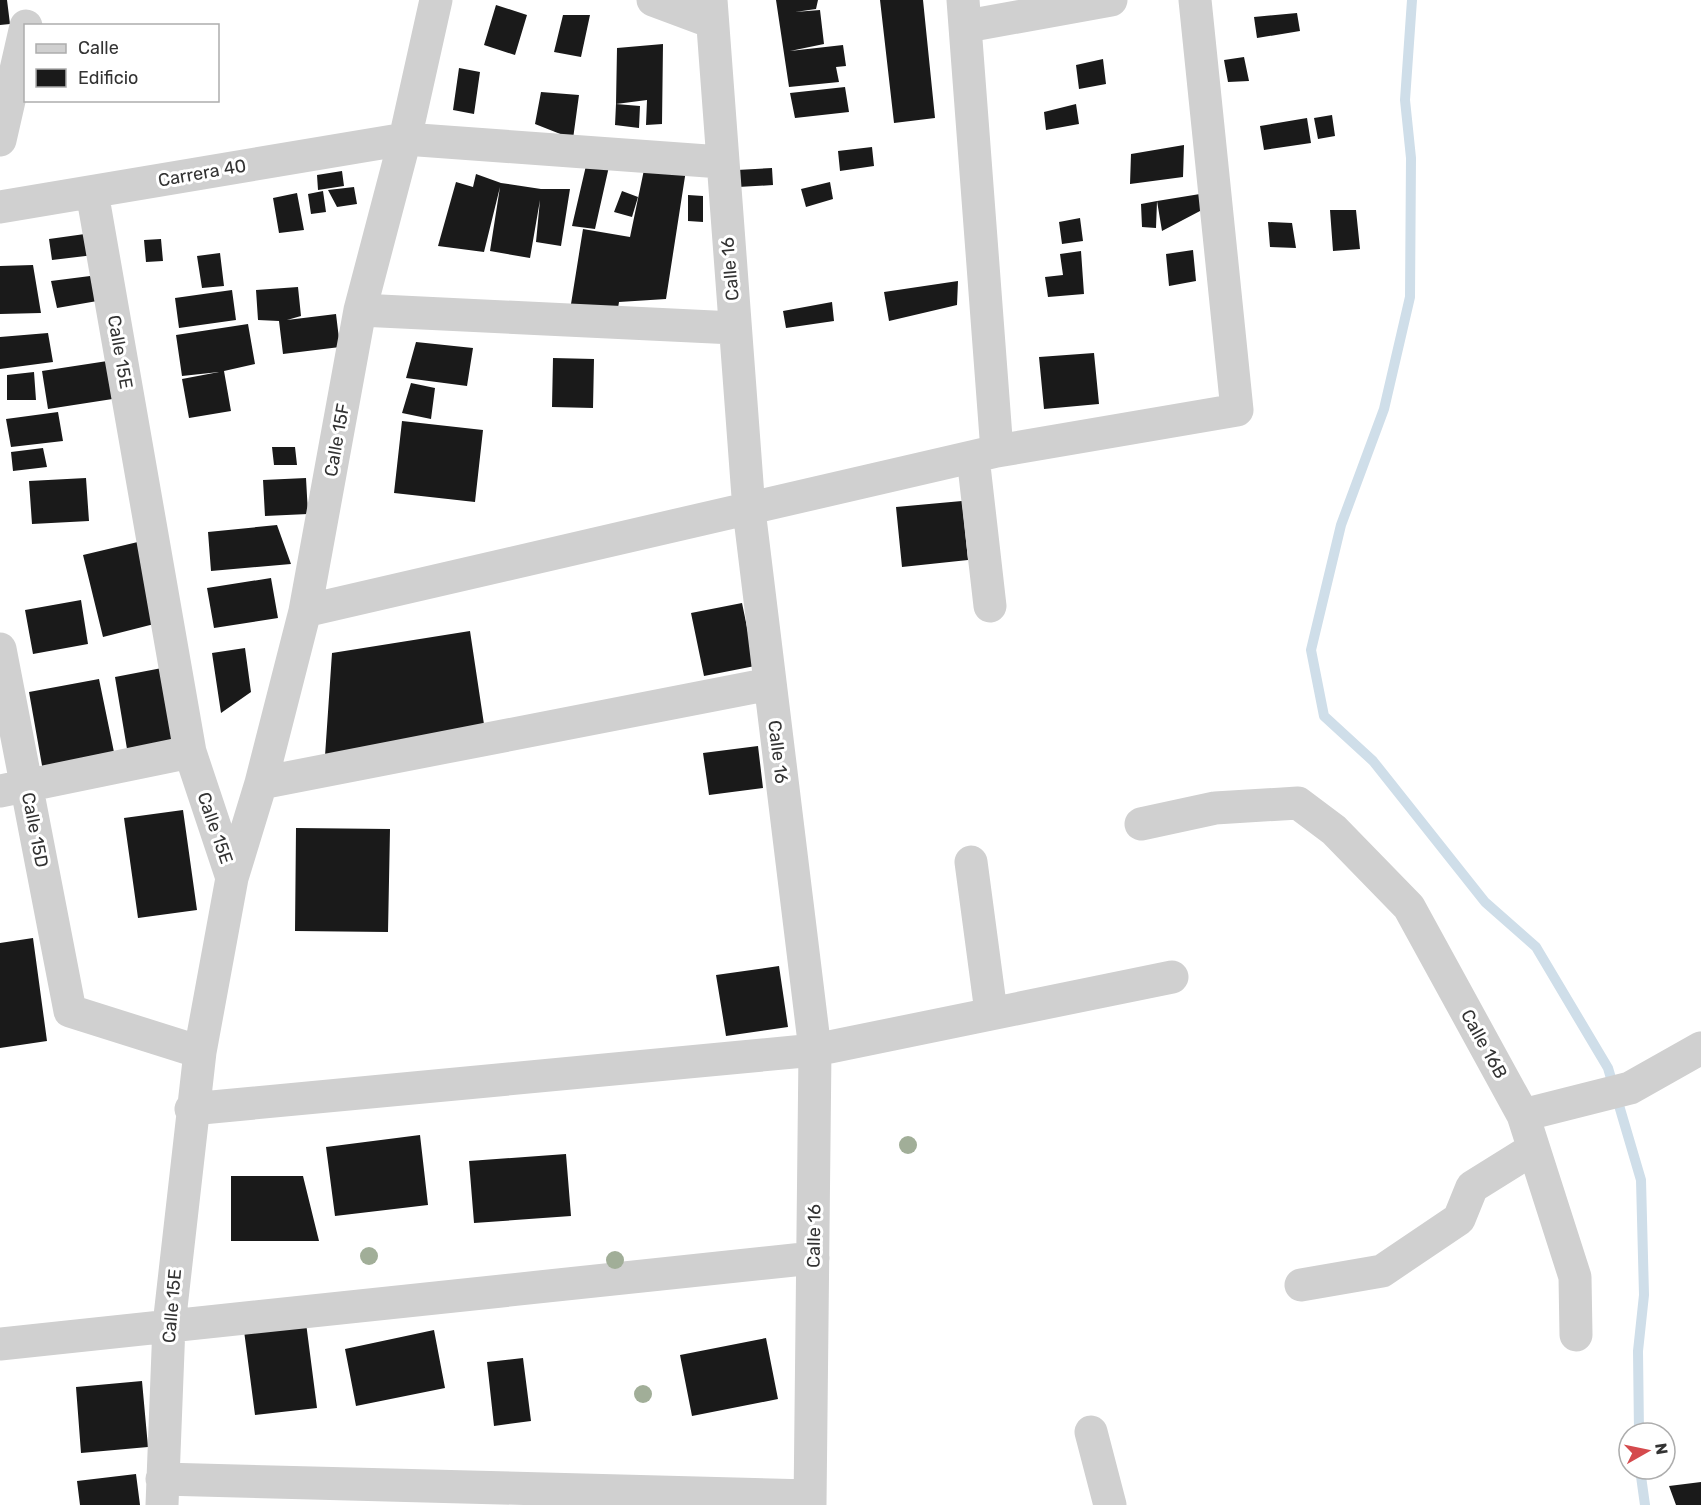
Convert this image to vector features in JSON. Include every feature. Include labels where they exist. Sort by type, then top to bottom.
[{"type":"street","name":"Calle 15F","points":[[232,878],[261,783],[305,611],[360,310],[405,139],[436,0]]},
{"type":"street","points":[[653,0],[711,11]]},
{"type":"street","points":[[990,606],[965,13],[1111,0]]},
{"type":"street","points":[[305,611],[985,454],[1238,410],[1195,0]]},
{"type":"street","name":"Calle 16","points":[[711,11],[749,510],[815,1050],[810,1500]]},
{"type":"street","points":[[0,140],[21,23]]},
{"type":"street","name":"Carrera 40","points":[[0,207],[405,139],[721,162]]},
{"type":"street","name":"Calle 15E","points":[[92,192],[190,752],[232,878],[191,1109],[169,1325],[162,1492]]},
{"type":"street","points":[[360,310],[735,328]]},
{"type":"street","name":"Calle 15D","points":[[0,649],[13,789],[70,1011],[200,1052]]},
{"type":"street","points":[[261,783],[770,684]]},
{"type":"street","points":[[13,789],[190,752]]},
{"type":"street","name":"Calle 16B","points":[[1141,824],[1215,808],[1298,803],[1334,830],[1409,907],[1522,1115],[1575,1277],[1576,1335]]},
{"type":"street","points":[[971,862],[991,1012]]},
{"type":"street","points":[[191,1109],[815,1050],[991,1012],[1172,977]]},
{"type":"street","points":[[1522,1115],[1630,1088],[1701,1048]]},
{"type":"street","points":[[1301,1285],[1382,1271],[1459,1219],[1472,1187],[1533,1149]]},
{"type":"street","points":[[0,1344],[813,1258]]},
{"type":"street","points":[[1091,1432],[1110,1505]]},
{"type":"street","points":[[162,1492],[810,1500]]},
{"type":"building","points":[[0,0],[7,0],[10,24],[0,25]]},
{"type":"building","points":[[776,0],[818,0],[816,9],[795,12],[820,10],[824,44],[790,51],[843,45],[846,66],[836,67],[839,82],[789,87]]},
{"type":"building","points":[[880,0],[923,0],[935,118],[894,123]]},
{"type":"building","points":[[496,5],[527,15],[515,55],[484,45]]},
{"type":"building","points":[[1297,13],[1300,31],[1257,38],[1254,17]]},
{"type":"building","points":[[563,15],[590,15],[581,57],[554,52]]},
{"type":"building","points":[[663,44],[662,124],[646,125],[647,100],[616,104],[617,48]]},
{"type":"building","points":[[1244,57],[1249,81],[1228,82],[1224,60]]},
{"type":"building","points":[[1103,59],[1106,84],[1079,89],[1076,65]]},
{"type":"building","points":[[459,68],[480,72],[474,114],[453,110]]},
{"type":"building","points":[[845,87],[849,112],[795,118],[790,93]]},
{"type":"building","points":[[541,92],[579,95],[573,139],[535,124]]},
{"type":"building","points":[[616,104],[640,106],[639,128],[615,125]]},
{"type":"building","points":[[1076,104],[1079,124],[1046,130],[1044,112]]},
{"type":"building","points":[[1332,115],[1335,136],[1318,139],[1314,118]]},
{"type":"building","points":[[1307,118],[1311,143],[1264,150],[1260,126]]},
{"type":"building","points":[[1184,145],[1183,177],[1130,184],[1131,154]]},
{"type":"building","points":[[872,147],[874,166],[840,171],[838,151]]},
{"type":"building","points":[[588,157],[610,162],[595,229],[572,226]]},
{"type":"building","points":[[645,165],[686,170],[666,299],[619,302],[617,314],[571,304],[583,229],[630,237]]},
{"type":"building","points":[[772,168],[773,185],[738,187],[737,170]]},
{"type":"building","points":[[342,171],[344,186],[318,190],[317,175]]},
{"type":"building","points":[[476,174],[501,183],[541,189],[570,189],[561,246],[536,242],[540,200],[530,258],[490,251],[500,187],[484,252],[438,246],[456,182],[473,187]]},
{"type":"building","points":[[830,182],[833,199],[806,207],[801,189]]},
{"type":"building","points":[[354,187],[357,204],[337,207],[328,190]]},
{"type":"building","points":[[323,191],[326,212],[311,214],[308,194]]},
{"type":"building","points":[[622,191],[638,197],[632,217],[614,212]]},
{"type":"building","points":[[297,193],[304,230],[279,233],[273,198]]},
{"type":"building","points":[[1200,194],[1200,211],[1162,231],[1157,201]]},
{"type":"building","points":[[688,195],[703,196],[703,222],[688,221]]},
{"type":"building","points":[[1157,201],[1156,228],[1142,227],[1141,204]]},
{"type":"building","points":[[1330,210],[1356,210],[1360,249],[1333,251]]},
{"type":"building","points":[[1080,218],[1083,241],[1062,244],[1059,222]]},
{"type":"building","points":[[1268,222],[1292,223],[1296,248],[1270,247]]},
{"type":"building","points":[[92,233],[94,255],[52,260],[49,239]]},
{"type":"building","points":[[161,239],[163,261],[146,262],[144,240]]},
{"type":"building","points":[[1193,250],[1196,281],[1169,286],[1166,254]]},
{"type":"building","points":[[1081,251],[1084,294],[1048,297],[1045,277],[1063,275],[1060,254]]},
{"type":"building","points":[[220,253],[224,286],[202,288],[197,256]]},
{"type":"building","points":[[33,265],[41,313],[0,314],[0,266]]},
{"type":"building","points":[[98,275],[103,300],[57,308],[51,281]]},
{"type":"building","points":[[958,281],[957,305],[889,321],[884,292]]},
{"type":"building","points":[[298,287],[301,316],[287,320],[336,314],[340,347],[283,354],[279,321],[258,320],[256,290]]},
{"type":"building","points":[[232,290],[236,320],[179,328],[175,298]]},
{"type":"building","points":[[832,302],[834,321],[786,328],[783,311]]},
{"type":"building","points":[[248,324],[255,364],[224,371],[231,411],[189,418],[182,379],[219,372],[182,376],[176,335]]},
{"type":"building","points":[[48,333],[53,362],[0,369],[0,337]]},
{"type":"building","points":[[416,342],[473,348],[467,386],[406,378]]},
{"type":"building","points":[[1094,353],[1099,404],[1044,409],[1039,357]]},
{"type":"building","points":[[553,358],[594,359],[593,408],[552,407]]},
{"type":"building","points":[[114,360],[119,398],[48,409],[42,371]]},
{"type":"building","points":[[34,372],[36,400],[7,400],[7,375]]},
{"type":"building","points":[[411,383],[435,388],[431,419],[402,413]]},
{"type":"building","points":[[58,412],[63,441],[11,447],[6,419]]},
{"type":"building","points":[[402,421],[483,430],[475,502],[394,493]]},
{"type":"building","points":[[272,447],[295,447],[297,465],[274,465]]},
{"type":"building","points":[[43,448],[47,467],[13,471],[11,452]]},
{"type":"building","points":[[86,478],[89,521],[32,524],[29,481]]},
{"type":"building","points":[[306,478],[308,514],[265,516],[263,480]]},
{"type":"building","points":[[962,501],[968,560],[902,567],[896,507]]},
{"type":"building","points":[[277,525],[291,564],[211,571],[208,532]]},
{"type":"building","points":[[142,541],[162,622],[103,637],[83,555]]},
{"type":"building","points":[[271,578],[278,618],[214,628],[207,588]]},
{"type":"building","points":[[81,600],[88,644],[33,654],[25,610]]},
{"type":"building","points":[[742,603],[755,666],[704,676],[691,613]]},
{"type":"building","points":[[470,631],[485,731],[325,756],[332,653]]},
{"type":"building","points":[[245,648],[251,692],[221,713],[212,653]]},
{"type":"building","points":[[162,668],[174,741],[127,749],[115,677]]},
{"type":"building","points":[[99,679],[115,757],[43,771],[29,692]]},
{"type":"building","points":[[758,746],[763,788],[709,795],[703,753]]},
{"type":"building","points":[[183,810],[197,910],[138,918],[124,818]]},
{"type":"building","points":[[296,828],[390,829],[388,932],[295,931]]},
{"type":"building","points":[[33,938],[47,1041],[0,1048],[0,943]]},
{"type":"building","points":[[779,966],[788,1027],[726,1036],[716,975]]},
{"type":"building","points":[[420,1135],[428,1205],[335,1216],[326,1147]]},
{"type":"building","points":[[566,1154],[571,1216],[474,1223],[469,1161]]},
{"type":"building","points":[[231,1176],[303,1176],[319,1241],[231,1241]]},
{"type":"building","points":[[305,1315],[317,1408],[255,1415],[243,1323]]},
{"type":"building","points":[[434,1330],[445,1388],[356,1406],[345,1349]]},
{"type":"building","points":[[766,1338],[778,1399],[692,1416],[680,1355]]},
{"type":"building","points":[[523,1358],[531,1421],[494,1426],[487,1362]]},
{"type":"building","points":[[142,1381],[148,1447],[81,1453],[76,1387]]},
{"type":"building","points":[[136,1474],[140,1505],[80,1505],[77,1481]]},
{"type":"building","points":[[1701,1482],[1701,1505],[1676,1505],[1669,1486]]},
{"type":"waterway","points":[[1412,0],[1405,100],[1411,158],[1410,297],[1384,409],[1341,525],[1311,650],[1324,716],[1373,761],[1485,902],[1536,947],[1608,1068],[1641,1180],[1644,1295],[1638,1351],[1639,1421]]},
{"type":"waterway","points":[[1642,1481],[1645,1505]]}]
